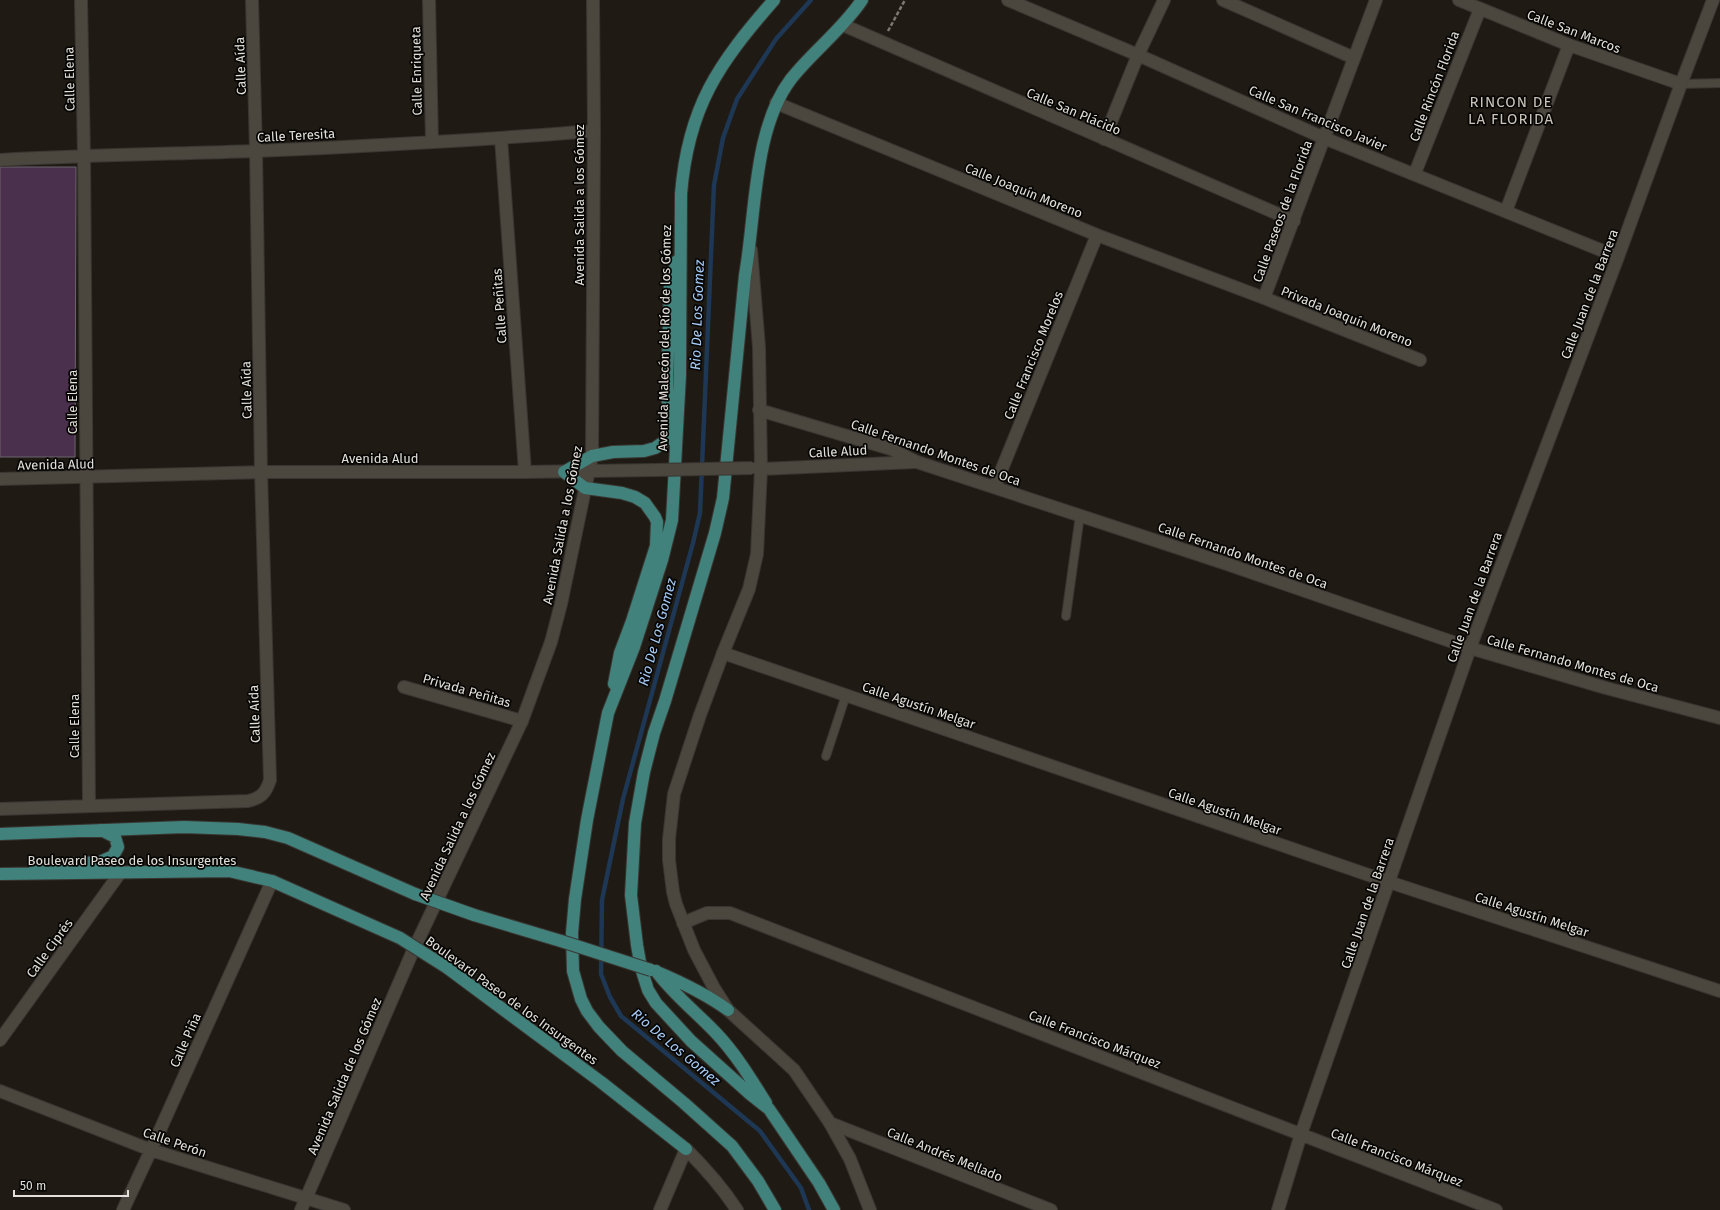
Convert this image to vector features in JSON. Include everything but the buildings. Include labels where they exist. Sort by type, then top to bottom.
[{"type":"main road","name":"Avenida Malecón del Río de los Gómez","points":[[774,0],[723,63],[704,97],[695,119],[688,144],[683,168],[680,375],[672,520],[660,567],[634,647],[608,713],[587,820],[575,899],[572,933],[573,971],[581,999],[587,1011],[599,1027],[622,1051],[732,1146],[758,1181],[774,1210]]},
{"type":"main road","points":[[769,1109],[691,1041],[656,1002],[648,990],[641,968],[631,895],[636,823],[644,772],[654,733],[715,532],[722,498],[745,275],[751,243],[759,166],[766,129],[776,103],[791,80],[843,25],[862,0]]},
{"type":"main road","points":[[608,713],[620,653],[654,554],[658,528],[655,516],[644,503],[636,497],[622,493],[585,488],[564,472],[592,456],[613,452],[644,451],[655,448],[665,441],[669,421],[667,388],[670,284],[681,248]]},
{"type":"main road","name":"Boulevard Paseo de los Insurgentes","points":[[0,834],[184,827],[238,829],[265,832],[288,838],[414,894],[474,915],[654,971],[684,983],[728,1010]]},
{"type":"main road","points":[[0,867],[100,862],[113,856],[118,847],[115,837],[110,833],[100,830]]},
{"type":"main road","name":"Boulevard Paseo de los Insurgentes","points":[[0,874],[229,871],[272,881],[400,938],[446,967],[601,1082],[686,1149]]},
{"type":"main road","points":[[654,971],[666,985],[695,1011],[736,1056],[769,1109],[819,1183],[834,1210]]},
{"type":"street","name":"Calle Elena","points":[[81,0],[84,155],[89,805]]},
{"type":"street","name":"Calle Aída","points":[[89,805],[248,801],[260,798],[267,790],[270,780],[261,472],[252,0]]},
{"type":"street","name":"Calle Enriqueta","points":[[429,0],[432,142]]},
{"type":"street","name":"Avenida Salida a los Gómez","points":[[412,953],[522,721],[548,649],[561,604],[592,456],[594,131],[592,0]]},
{"type":"street","name":"Calle San Francisco Javier","points":[[1008,0],[1138,55],[1324,138],[1415,173],[1618,257]]},
{"type":"street","points":[[1104,139],[1138,55],[1164,0]]},
{"type":"street","points":[[1223,0],[1354,58]]},
{"type":"street","name":"Calle Paseos de la Florida","points":[[1264,298],[1376,0]]},
{"type":"street","name":"Calle San Marcos","points":[[1459,0],[1569,45],[1681,84]]},
{"type":"street","name":"Calle Juan de la Barrera","points":[[1278,1210],[1301,1134],[1470,648],[1618,257],[1713,0]]},
{"type":"street","name":"Calle Rincón Florida","points":[[1415,173],[1480,8]]},
{"type":"street","name":"Calle San Plácido","points":[[843,25],[1294,221]]},
{"type":"street","points":[[1506,211],[1569,45]]},
{"type":"street","name":"Calle Joaquín Moreno","points":[[776,103],[1097,235],[1264,298]]},
{"type":"street","name":"Calle Teresita","points":[[0,160],[84,155],[256,151],[501,138],[594,131]]},
{"type":"street","name":"Calle Peñitas","points":[[501,138],[525,472]]},
{"type":"street","name":"Calle Francisco Morelos","points":[[995,486],[1097,235]]},
{"type":"street","points":[[751,243],[759,347],[757,468],[758,530],[754,566],[749,589],[722,653],[674,794],[669,860],[673,892],[683,923],[703,969],[728,1010],[794,1070],[830,1123],[850,1159],[870,1210]]},
{"type":"street","name":"Privada Joaquín Moreno","points":[[1264,298],[1420,360]]},
{"type":"street","name":"Calle Fernando Montes de Oca","points":[[759,410],[891,449],[917,462],[995,486],[1470,648],[1606,688],[1720,718]]},
{"type":"street","name":"Calle Alud","points":[[757,468],[917,462]]},
{"type":"street","name":"Avenida Alud","points":[[0,479],[86,478],[261,472],[564,472],[757,468]]},
{"type":"street","name":"Calle Agustín Melgar","points":[[722,653],[1389,882],[1720,991]]},
{"type":"street","name":"Privada Peñitas","points":[[404,687],[522,721]]},
{"type":"street","points":[[0,809],[89,805]]},
{"type":"street","name":"Calle Ciprés","points":[[0,1040],[120,873]]},
{"type":"street","name":"Calle Piña","points":[[123,1210],[152,1150],[272,881]]},
{"type":"street","name":"Calle Francisco Márquez","points":[[683,923],[707,913],[730,912],[1496,1210]]},
{"type":"street","name":"Avenida Salida de los Gómez","points":[[304,1205],[412,953]]},
{"type":"street","name":"Calle Perón","points":[[0,1090],[152,1150],[304,1205],[344,1210]]},
{"type":"street","name":"Calle Andrés Mellado","points":[[830,1123],[1050,1210]]},
{"type":"street","points":[[660,1210],[686,1149],[708,1170],[737,1210]]},
{"type":"lane","points":[[1681,84],[1720,83]]},
{"type":"lane","points":[[1066,616],[1080,515]]},
{"type":"lane","points":[[826,756],[846,695]]},
{"type":"path","points":[[882,43],[905,0]]},
{"type":"waterway","name":"Rio De Los Gomez","points":[[809,1210],[801,1188],[760,1131],[621,1016],[610,997],[601,974],[602,900],[623,799],[700,513],[714,185],[723,138],[737,99],[776,39],[811,0]]},
{"type":"district","name":"RINCON DE LA FLORIDA","points":[[1511,110]]}]
